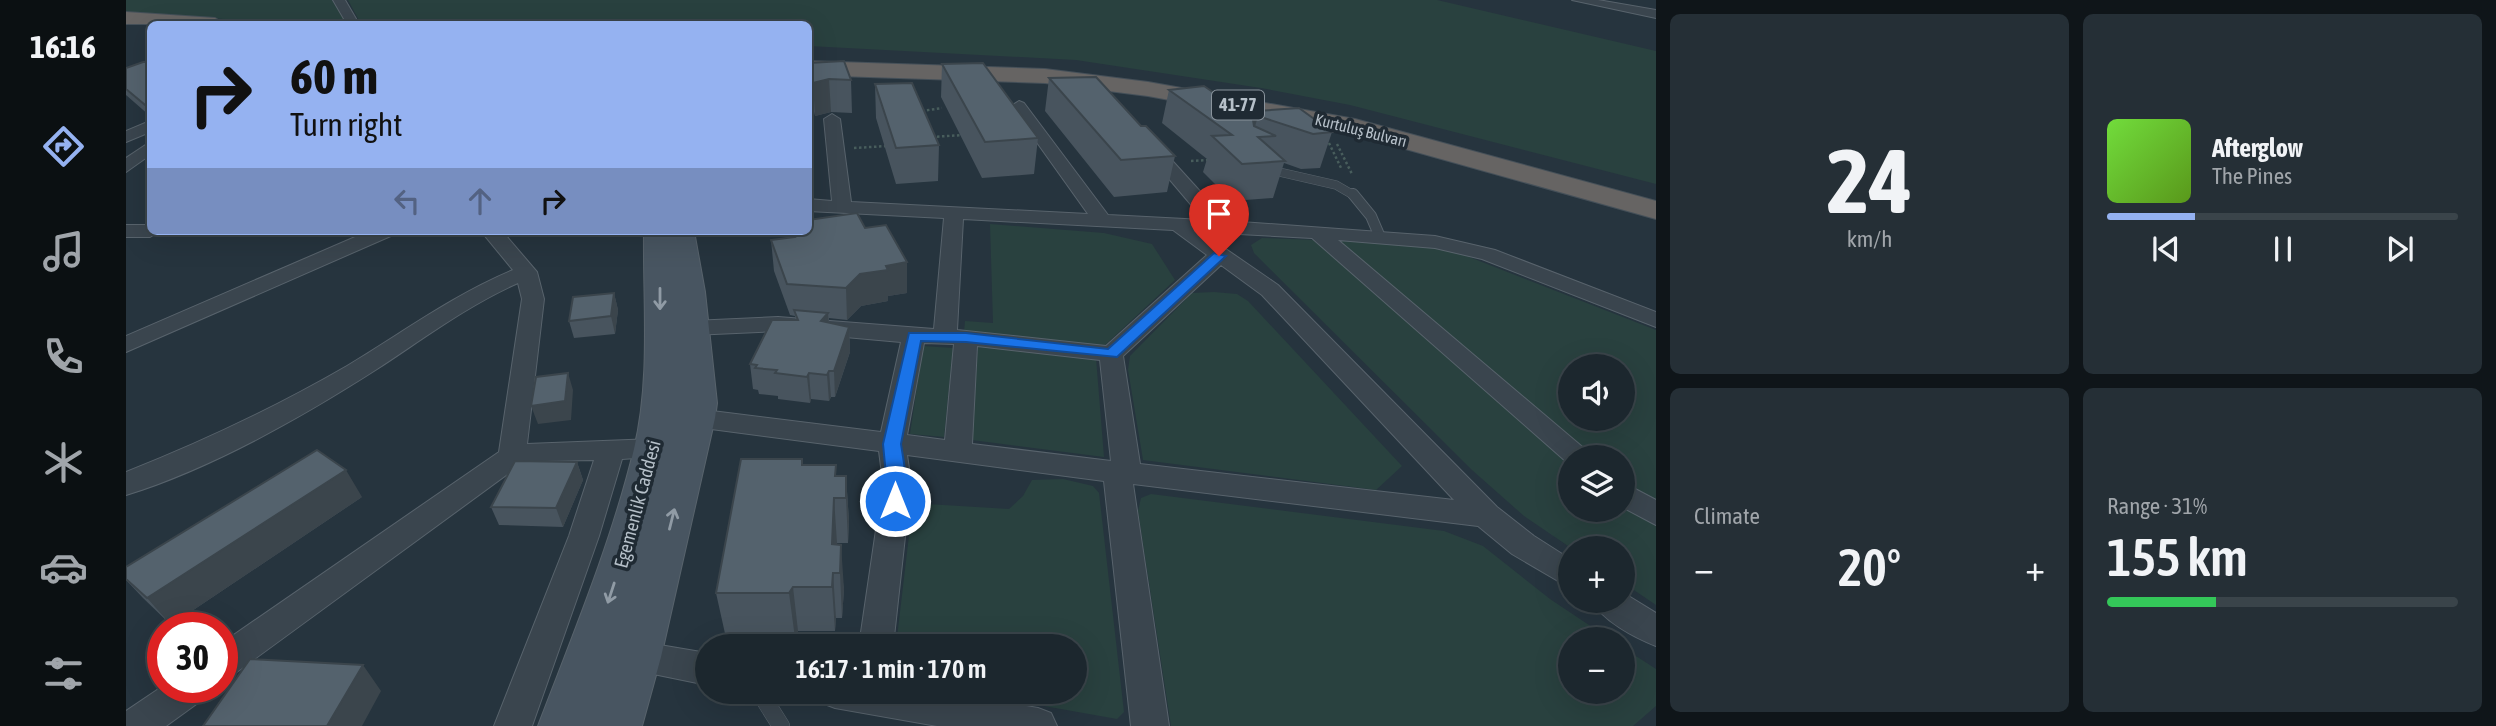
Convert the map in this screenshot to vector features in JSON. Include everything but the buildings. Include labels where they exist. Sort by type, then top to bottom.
[{"type":"highway","points":[[126,18],[170,21]]},
{"type":"highway","points":[[126,27],[147,29]]},
{"type":"highway","name":"Kurtuluş Bulvarı","points":[[812,51],[1091,70],[1284,101],[1387,122],[1656,195]]},
{"type":"highway","name":"Kurtuluş Bulvarı","points":[[812,68],[1045,76],[1174,94],[1355,127],[1656,210]]},
{"type":"main road","name":"Egemenlik Caddesi","points":[[565,726],[613,587],[654,449],[661,397],[658,235]]},
{"type":"main road","name":"Egemenlik Caddesi","points":[[615,726],[636,657],[696,418],[692,328],[680,235]]},
{"type":"street","points":[[340,0],[351,21]]},
{"type":"street","points":[[1578,0],[1656,14]]},
{"type":"street","points":[[1019,106],[1103,222]]},
{"type":"street","points":[[832,119],[842,207]]},
{"type":"street","points":[[126,137],[147,127]]},
{"type":"street","points":[[1139,135],[1221,227]]},
{"type":"street","points":[[126,146],[147,147]]},
{"type":"street","points":[[126,167],[147,150]]},
{"type":"street","points":[[812,205],[1317,232],[1435,242],[1472,249],[1656,320]]},
{"type":"street","points":[[954,213],[958,452]]},
{"type":"street","points":[[1178,225],[1270,290],[1486,515],[1514,538],[1558,567]]},
{"type":"street","points":[[126,232],[147,231]]},
{"type":"street","points":[[1317,232],[1562,445]]},
{"type":"street","points":[[126,345],[377,235]]},
{"type":"street","points":[[494,235],[526,272],[533,299],[512,457]]},
{"type":"street","points":[[692,328],[778,324],[955,337],[1111,354],[1219,256]]},
{"type":"street","points":[[126,484],[212,447],[296,404],[352,373],[453,308],[526,272]]},
{"type":"street","points":[[878,634],[897,482],[892,444],[914,336]]},
{"type":"street","points":[[1111,354],[1150,726]]},
{"type":"street","points":[[696,418],[1122,473],[1486,515]]},
{"type":"street","points":[[513,726],[571,575],[611,449]]},
{"type":"street","points":[[238,652],[512,457],[542,451],[654,449]]},
{"type":"street","points":[[1635,501],[1656,514]]},
{"type":"street","points":[[1628,613],[1656,631]]},
{"type":"street","points":[[636,657],[695,667]]},
{"type":"street","points":[[135,726],[167,703]]},
{"type":"street","points":[[918,704],[1038,726]]},
{"type":"lane","points":[[1249,157],[1270,171],[1354,186],[1371,212],[1380,237]]},
{"type":"lane","points":[[767,704],[781,726]]},
{"type":"path","points":[[925,118],[921,109],[942,108]]},
{"type":"path","points":[[929,128],[935,143]]},
{"type":"path","points":[[932,137],[971,135]]},
{"type":"path","points":[[1326,137],[1354,186]]},
{"type":"path","points":[[1334,139],[1354,186]]},
{"type":"path","points":[[835,149],[898,145]]},
{"type":"path","points":[[1164,163],[1249,157]]},
{"type":"green space","points":[[126,0],[332,0],[345,21],[252,21],[126,12]]},
{"type":"green space","points":[[348,0],[1437,0],[1656,51],[1656,184],[1350,105],[1261,88],[1076,60],[812,46],[812,21],[359,21]]},
{"type":"green space","points":[[990,224],[1104,233],[1152,244],[1175,280],[1104,346],[964,332],[965,321],[993,323]]},
{"type":"green space","points":[[1262,238],[1318,240],[1558,451],[1558,522],[1635,522],[1635,511],[1656,524],[1656,605],[1635,591],[1635,536],[1558,536],[1558,539],[1524,516],[1472,470],[1254,253],[1251,245]]},
{"type":"green space","points":[[1336,240],[1430,247],[1459,253],[1656,330],[1656,506],[1635,492],[1635,445],[1573,445]]},
{"type":"green space","points":[[1192,293],[1237,294],[1248,301],[1402,466],[1376,490],[1143,460],[1128,370],[1130,356]]},
{"type":"green space","points":[[978,345],[1096,358],[1104,457],[972,440]]},
{"type":"green space","points":[[923,346],[953,348],[944,437],[910,434]]},
{"type":"green space","points":[[1063,479],[1093,486],[1099,493],[1124,712],[1117,719],[1032,704],[1087,704],[1087,634],[897,634],[910,527],[927,504],[1009,509],[1023,496],[1032,480]]},
{"type":"green space","points":[[1151,494],[1444,531],[1483,546],[1558,604],[1558,613],[1571,613],[1592,627],[1558,627],[1558,704],[1635,704],[1635,655],[1656,669],[1656,706],[1633,726],[1171,726],[1138,511],[1141,498]]},
{"type":"route","points":[[895,501],[897,482],[892,444],[914,336],[966,337],[1111,354],[1219,256]]}]
